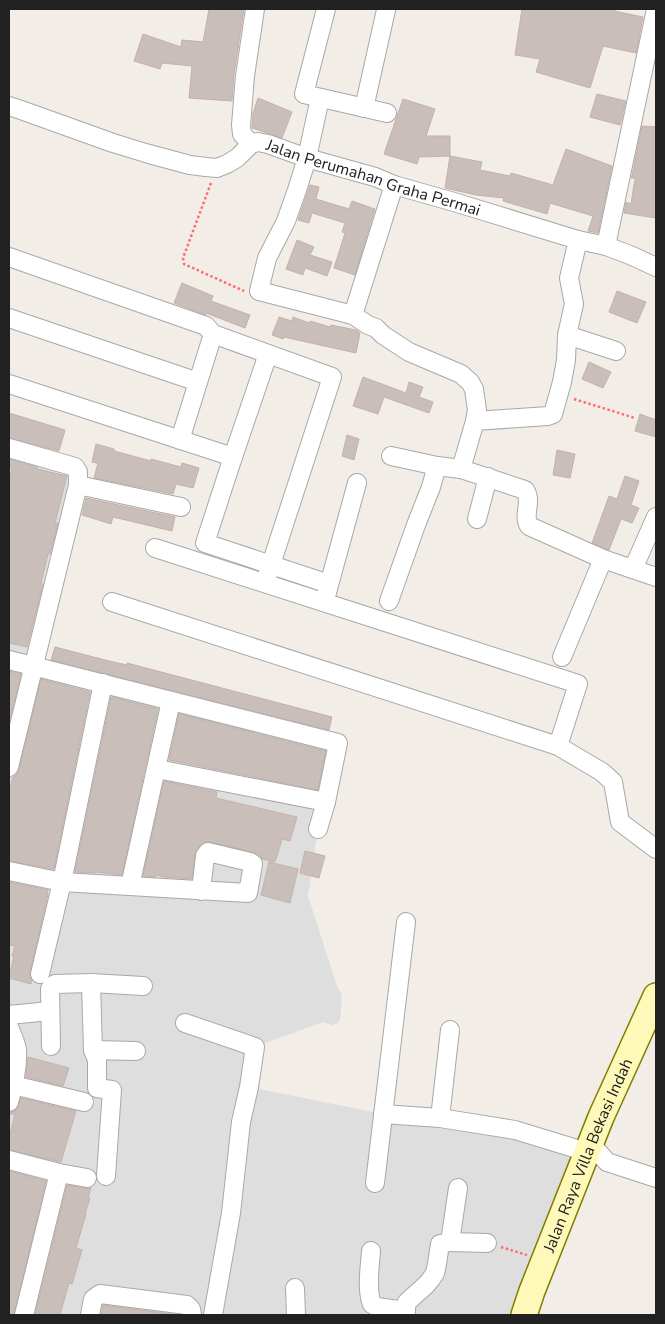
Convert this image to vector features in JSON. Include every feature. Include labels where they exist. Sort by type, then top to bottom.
[{"type":"main road","name":"Jalan Raya Villa Bekasi Indah","points":[[524,1315],[601,1116],[656,996]]},
{"type":"street","points":[[251,144],[242,134],[241,125],[245,76],[255,9]]},
{"type":"street","points":[[326,9],[304,94],[387,114]]},
{"type":"street","points":[[606,246],[656,10],[649,9]]},
{"type":"street","points":[[364,108],[386,10]]},
{"type":"street","points":[[320,98],[307,158],[297,190],[286,221],[268,258],[259,291],[353,315],[376,328],[409,352],[461,374],[470,382],[474,389],[477,410],[476,421],[461,470]]},
{"type":"street","points":[[9,106],[149,154],[190,165],[217,168]]},
{"type":"street","name":"Jalan Perumahan Graha Permai","points":[[217,168],[237,158],[251,144],[258,142],[268,144],[307,158],[375,177],[394,185],[578,240],[606,246],[656,267]]},
{"type":"street","points":[[353,315],[394,185]]},
{"type":"street","points":[[476,421],[551,416],[566,360],[567,335],[574,304],[569,278],[578,240]]},
{"type":"street","points":[[9,257],[206,326],[213,334],[332,377],[265,583]]},
{"type":"street","points":[[9,318],[198,382]]},
{"type":"street","points":[[180,440],[213,334]]},
{"type":"street","points":[[567,335],[616,351]]},
{"type":"street","points":[[268,354],[205,543],[329,584]]},
{"type":"street","points":[[9,384],[234,457]]},
{"type":"street","points":[[9,450],[75,467],[78,472],[78,485],[9,767]]},
{"type":"street","points":[[391,456],[461,470],[525,490],[529,499],[526,518],[530,526],[603,559],[656,577]]},
{"type":"street","points":[[389,601],[437,466]]},
{"type":"street","points":[[477,518],[488,477]]},
{"type":"street","points":[[324,603],[358,483]]},
{"type":"street","points":[[78,485],[181,507]]},
{"type":"street","points":[[633,569],[656,517]]},
{"type":"street","points":[[155,548],[578,684],[558,746]]},
{"type":"street","points":[[562,657],[603,559]]},
{"type":"street","points":[[112,602],[558,746],[602,772],[613,782],[620,822],[656,849]]},
{"type":"street","points":[[9,660],[338,743],[326,802],[318,829]]},
{"type":"street","points":[[40,974],[62,882],[103,683]]},
{"type":"street","points":[[130,886],[171,701]]},
{"type":"street","points":[[157,769],[326,802]]},
{"type":"street","points":[[9,871],[62,882],[201,891]]},
{"type":"street","points":[[375,1183],[406,922]]},
{"type":"street","points":[[51,1046],[50,989],[52,986],[56,984],[91,982],[143,986]]},
{"type":"street","points":[[91,982],[93,1050],[97,1060],[97,1088],[112,1090],[106,1176]]},
{"type":"street","points":[[9,1015],[50,1012]]},
{"type":"street","points":[[185,1023],[255,1047],[241,1122],[231,1213],[213,1315]]},
{"type":"street","points":[[9,1028],[14,1038],[17,1052],[9,1102]]},
{"type":"street","points":[[440,1118],[450,1030]]},
{"type":"street","points":[[93,1050],[136,1051]]},
{"type":"street","points":[[13,1085],[84,1102]]},
{"type":"street","points":[[383,1114],[440,1118],[515,1130],[589,1147],[607,1162],[656,1178]]},
{"type":"street","points":[[9,1160],[88,1178]]},
{"type":"street","points":[[24,1315],[60,1173]]},
{"type":"street","points":[[450,1242],[458,1188]]},
{"type":"street","points":[[371,1250],[369,1286],[372,1304],[377,1307],[406,1313],[407,1302],[426,1285],[434,1273],[440,1244],[450,1242],[487,1243]]},
{"type":"street","points":[[295,1288],[296,1315]]},
{"type":"street","points":[[90,1315],[93,1299],[100,1294],[187,1305],[191,1309],[192,1315]]},
{"type":"path","points":[[217,168],[183,258],[184,264],[249,294],[259,291]]},
{"type":"path","points":[[558,394],[635,418]]},
{"type":"path","points":[[487,1243],[545,1261]]},
{"type":"shaded area","points":[[9,449],[75,467],[34,667],[338,743],[318,829],[308,896],[338,989],[341,992],[340,1019],[338,1023],[332,1025],[323,1022],[255,1047],[249,1087],[383,1114],[440,1118],[585,1158],[524,1315],[9,1315]]},
{"type":"building","points":[[209,9],[244,9],[234,74],[232,101],[189,98],[192,66],[162,63],[160,69],[134,61],[143,34],[181,47],[182,40],[203,42]]},
{"type":"building","points":[[522,9],[615,9],[614,11],[643,17],[636,53],[603,46],[590,88],[536,72],[540,59],[515,55]]},
{"type":"building","points":[[597,94],[626,101],[620,125],[590,117]]},
{"type":"building","points":[[258,98],[292,112],[282,138],[252,128],[253,113]]},
{"type":"building","points":[[403,99],[435,109],[426,136],[450,136],[450,156],[419,157],[417,164],[384,154]]},
{"type":"building","points":[[642,126],[656,127],[656,218],[624,213],[626,202],[631,204],[635,178],[631,178]]},
{"type":"building","points":[[566,149],[612,166],[598,233],[588,231],[593,216],[550,203],[547,214],[503,201],[504,198],[476,195],[445,188],[450,156],[482,162],[480,170],[510,176],[511,173],[553,185]]},
{"type":"building","points":[[310,185],[319,187],[316,199],[349,209],[352,201],[375,209],[355,275],[334,268],[345,233],[342,232],[345,223],[312,213],[309,223],[298,220]]},
{"type":"building","points":[[297,240],[314,247],[310,255],[332,262],[327,276],[305,268],[303,275],[286,269]]},
{"type":"building","points":[[182,283],[213,296],[211,301],[250,315],[245,328],[174,303]]},
{"type":"building","points":[[617,291],[646,302],[637,323],[609,312]]},
{"type":"building","points":[[279,317],[292,321],[293,317],[309,323],[310,321],[330,327],[331,325],[356,330],[360,333],[356,353],[284,337],[283,339],[272,335]]},
{"type":"building","points":[[589,362],[611,372],[603,388],[582,379]]},
{"type":"building","points":[[363,377],[406,393],[409,382],[423,387],[419,397],[433,402],[429,413],[384,397],[378,414],[353,406]]},
{"type":"building","points":[[9,413],[65,430],[59,451],[9,438]]},
{"type":"building","points":[[640,414],[656,420],[656,437],[635,431]]},
{"type":"building","points":[[347,435],[359,439],[354,460],[342,456]]},
{"type":"building","points":[[96,444],[151,461],[151,459],[181,467],[182,463],[199,468],[193,488],[176,484],[173,494],[94,478],[98,463],[92,462]]},
{"type":"building","points":[[557,450],[575,454],[570,478],[553,475]]},
{"type":"building","points":[[9,459],[37,467],[37,469],[67,476],[55,523],[58,523],[50,554],[48,554],[41,583],[43,584],[27,647],[9,643],[9,483],[12,468],[9,468]]},
{"type":"building","points":[[625,476],[639,481],[631,505],[639,508],[632,523],[621,519],[609,550],[592,543],[609,496],[617,499]]},
{"type":"building","points":[[86,498],[175,517],[172,531],[113,517],[111,524],[82,515]]},
{"type":"building","points":[[55,647],[127,665],[127,663],[332,717],[329,730],[51,660]]},
{"type":"building","points":[[9,671],[21,674],[9,723]]},
{"type":"building","points":[[41,679],[90,692],[54,869],[9,861],[9,793],[13,777],[19,770]]},
{"type":"building","points":[[111,697],[158,709],[122,875],[75,872]]},
{"type":"building","points":[[179,714],[326,751],[318,790],[169,760]]},
{"type":"building","points":[[164,781],[217,792],[216,798],[297,817],[290,841],[282,839],[275,862],[262,859],[259,855],[252,852],[205,842],[195,854],[192,879],[156,875],[155,877],[143,876]]},
{"type":"building","points":[[305,851],[325,856],[319,878],[300,873]]},
{"type":"building","points":[[269,862],[298,869],[290,903],[261,895]]},
{"type":"building","points":[[9,882],[48,890],[30,972],[31,984],[9,978],[15,946],[9,945]]},
{"type":"building","points":[[28,1057],[69,1068],[63,1086],[26,1077]]},
{"type":"building","points":[[21,1098],[76,1111],[61,1162],[9,1150],[9,1138],[15,1114],[9,1114],[9,1112],[17,1109]]},
{"type":"building","points":[[9,1171],[46,1181],[14,1315],[9,1315]]},
{"type":"building","points":[[67,1185],[91,1188],[76,1248],[82,1250],[72,1284],[69,1283],[60,1315],[35,1315]]},
{"type":"building","points":[[103,1305],[179,1315],[101,1315]]}]
